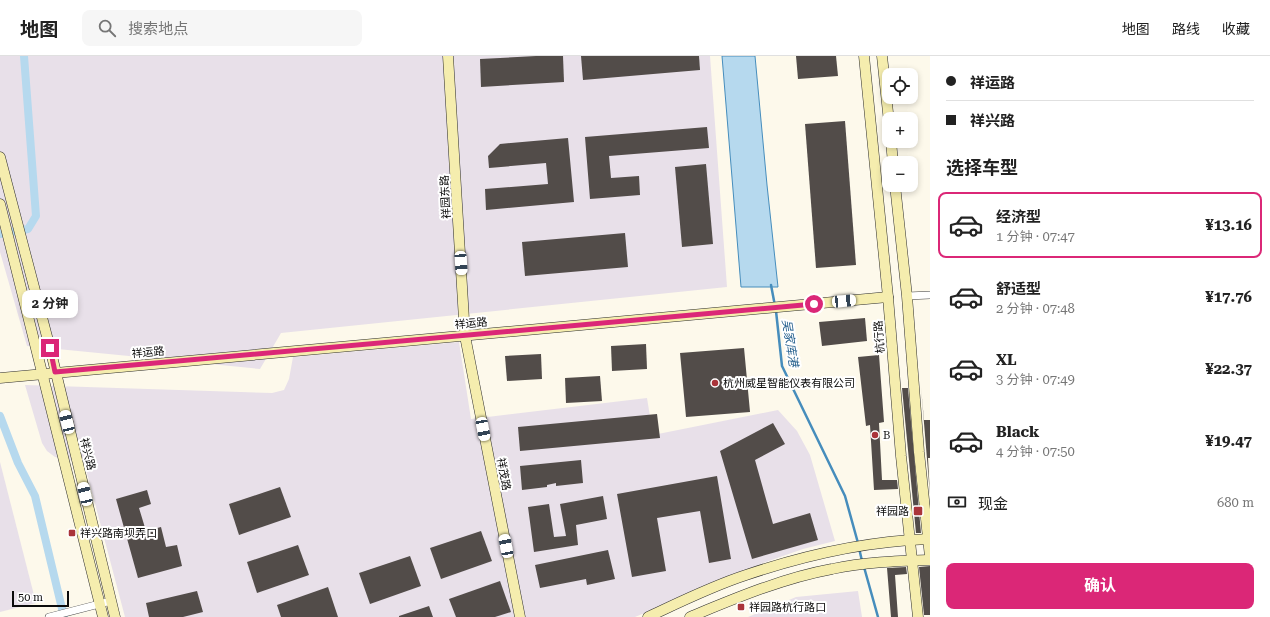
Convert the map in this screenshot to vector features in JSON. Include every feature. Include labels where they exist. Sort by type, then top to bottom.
[{"type":"street","name":"祥园东路","points":[[448,56],[465,336]]},
{"type":"street","name":"杭行路","points":[[864,56],[888,297],[911,560],[918,617]]},
{"type":"street","points":[[882,56],[888,112]]},
{"type":"street","name":"祥兴路","points":[[0,157],[55,372],[115,617]]},
{"type":"street","points":[[690,617],[739,596],[826,570],[858,565],[930,559],[919,452],[907,296],[897,192]]},
{"type":"street","points":[[0,204],[103,617]]},
{"type":"street","points":[[907,296],[930,295]]},
{"type":"street","name":"祥运路","points":[[0,378],[888,297]]},
{"type":"street","name":"祥茂路","points":[[465,336],[520,617]]},
{"type":"street","points":[[648,617],[684,600],[745,575],[802,558],[835,550],[910,540],[929,539]]},
{"type":"street","points":[[49,617],[111,601]]},
{"type":"shaded area","points":[[0,56],[710,56],[727,287],[281,333],[260,369],[27,346],[0,252]]},
{"type":"shaded area","points":[[459,342],[471,419],[647,398],[653,435],[778,410],[797,431],[810,455],[835,541],[803,549],[763,563],[635,617],[125,617],[84,462],[55,457],[47,451],[42,443],[25,385],[272,393],[284,390],[289,379],[293,357]]},
{"type":"shaded area","points":[[0,462],[36,603],[0,612]]},
{"type":"shaded area","points":[[858,591],[862,617],[748,617],[796,597]]},
{"type":"water","points":[[722,56],[755,56],[778,287],[741,287]]},
{"type":"building","points":[[563,56],[564,82],[481,87],[480,59]]},
{"type":"building","points":[[581,56],[699,56],[700,70],[583,80]]},
{"type":"building","points":[[796,56],[836,56],[838,76],[798,79]]},
{"type":"building","points":[[845,121],[856,265],[816,268],[805,124]]},
{"type":"building","points":[[707,127],[709,148],[609,156],[611,178],[639,176],[640,195],[590,199],[585,137]]},
{"type":"building","points":[[568,138],[574,202],[486,210],[485,189],[548,184],[546,163],[489,168],[488,156],[500,144]]},
{"type":"building","points":[[706,164],[713,244],[682,247],[675,167]]},
{"type":"building","points":[[625,233],[628,267],[525,276],[522,242]]},
{"type":"building","points":[[865,318],[867,341],[822,346],[819,322]]},
{"type":"building","points":[[646,344],[647,369],[612,371],[611,346]]},
{"type":"building","name":"杭州威星智能仪表有限公司","points":[[744,348],[750,412],[686,417],[680,353]]},
{"type":"building","points":[[541,354],[542,379],[507,381],[505,356]]},
{"type":"building","points":[[879,355],[884,422],[879,423],[882,480],[897,480],[898,489],[874,490],[870,425],[866,426],[858,357]]},
{"type":"building","points":[[600,376],[602,401],[566,403],[565,378]]},
{"type":"building","points":[[921,387],[924,420],[930,420],[930,458],[928,458],[930,495]]},
{"type":"building","points":[[902,388],[908,388],[921,533],[916,533]]},
{"type":"building","points":[[657,414],[660,438],[520,451],[518,427]]},
{"type":"building","points":[[773,423],[785,444],[755,460],[773,524],[810,513],[818,540],[752,559],[720,451]]},
{"type":"building","points":[[581,460],[583,483],[556,486],[556,483],[547,485],[547,487],[522,490],[520,466]]},
{"type":"building","points":[[717,476],[731,559],[709,563],[700,511],[657,518],[666,571],[632,577],[617,494]]},
{"type":"building","points":[[280,487],[291,517],[239,535],[229,504]]},
{"type":"building","points":[[147,490],[151,504],[139,508],[146,531],[161,527],[166,547],[177,545],[182,566],[138,578],[116,499]]},
{"type":"building","points":[[603,496],[607,519],[576,525],[578,545],[534,552],[528,507],[549,504],[554,537],[566,536],[560,504]]},
{"type":"building","points":[[481,531],[492,561],[441,579],[430,548]]},
{"type":"building","points":[[298,545],[309,575],[257,593],[247,562]]},
{"type":"building","points":[[608,550],[615,579],[587,585],[586,579],[540,588],[535,565]]},
{"type":"building","points":[[410,556],[421,586],[370,604],[359,573]]},
{"type":"building","points":[[930,566],[930,615],[924,615],[919,567]]},
{"type":"building","points":[[906,567],[907,574],[895,575],[898,617],[891,617],[887,568]]},
{"type":"building","points":[[500,581],[511,612],[495,617],[456,617],[449,599]]},
{"type":"building","points":[[328,587],[338,617],[281,617],[277,605]]},
{"type":"building","points":[[197,591],[203,612],[183,617],[149,617],[146,603]]},
{"type":"building","points":[[429,606],[433,617],[399,617],[399,616]]},
{"type":"waterway","points":[[0,234],[28,229],[36,216],[24,56]]},
{"type":"waterway","name":"吴家库港","points":[[771,285],[775,306]]},
{"type":"waterway","name":"吴家库港","points":[[776,311],[782,366],[845,496],[858,543]]},
{"type":"waterway","points":[[0,416],[18,463],[35,496],[64,617]]},
{"type":"waterway","name":"吴家库港","points":[[859,548],[862,561]]},
{"type":"waterway","name":"吴家库港","points":[[864,567],[878,617]]},
{"type":"place","name":"杭州威星智能仪表有限公司","points":[[715,383]]},
{"type":"place","name":"B","points":[[875,435]]},
{"type":"place","name":"祥园路","points":[[918,511]]},
{"type":"place","name":"祥兴路南坝弄口","points":[[72,533]]},
{"type":"place","name":"祥园路杭行路口","points":[[741,607]]},
{"type":"route","points":[[50,348],[55,372],[814,304]]}]
